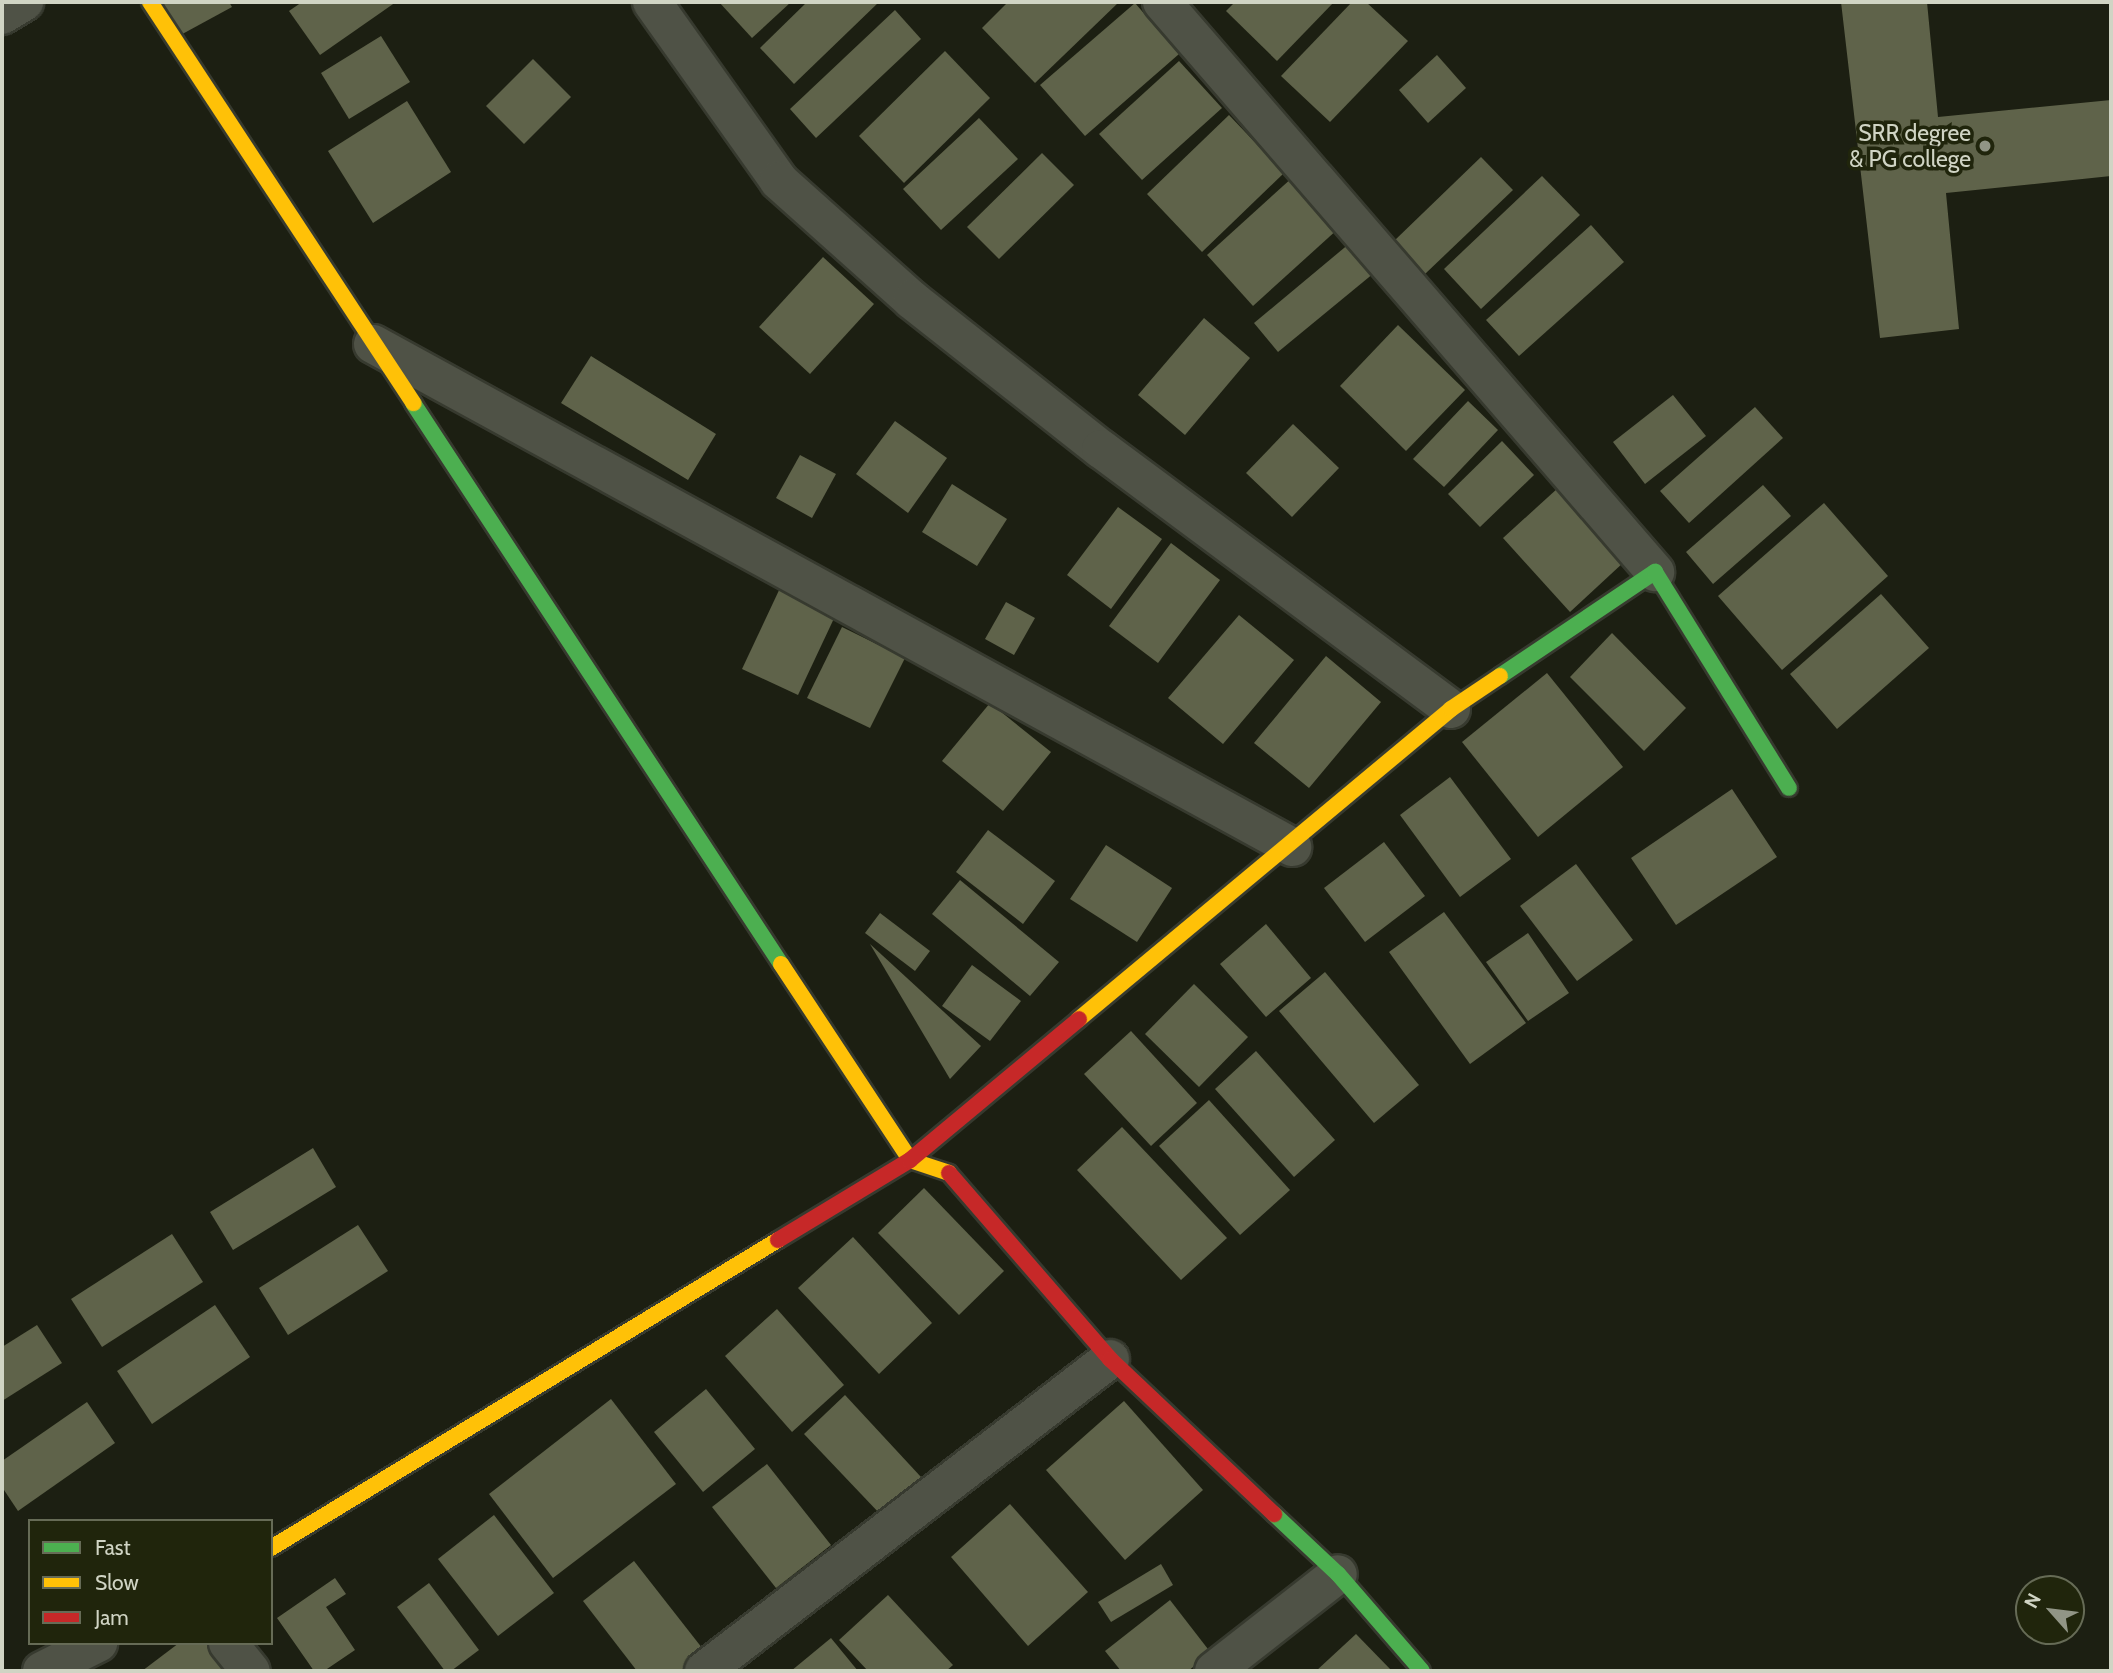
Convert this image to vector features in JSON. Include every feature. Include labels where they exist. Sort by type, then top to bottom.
[{"type":"street","points":[[2,15],[24,2]]},
{"type":"street","points":[[150,2],[911,1160],[948,1172],[1110,1359],[1338,1574],[1422,1671]]},
{"type":"street","points":[[652,2],[779,181],[902,291],[1101,449],[1451,709]]},
{"type":"street","points":[[1162,2],[1655,572],[1789,788]]},
{"type":"street","points":[[373,344],[1292,847]]},
{"type":"street","points":[[273,1547],[911,1160],[1292,847],[1451,709],[1655,572]]},
{"type":"street","points":[[704,1671],[1110,1359]]},
{"type":"street","points":[[1214,1671],[1338,1574]]},
{"type":"street","points":[[42,1671],[94,1645]]},
{"type":"street","points":[[230,1645],[251,1671]]},
{"type":"building","points":[[156,2],[229,2],[232,7],[175,38]]},
{"type":"building","points":[[302,2],[396,2],[320,55],[289,11]]},
{"type":"building","points":[[719,2],[791,2],[752,38]]},
{"type":"building","points":[[807,2],[879,2],[794,84],[760,48]]},
{"type":"building","points":[[1008,2],[1119,2],[1035,83],[982,28]]},
{"type":"building","points":[[1235,2],[1334,2],[1277,61],[1226,11]]},
{"type":"building","points":[[1352,2],[1366,2],[1408,41],[1330,122],[1281,76]]},
{"type":"building","name":"SRR degree & PG college","points":[[1841,2],[1927,2],[1938,117],[2111,100],[2111,176],[1946,193],[1959,329],[1880,338]]},
{"type":"building","points":[[1135,3],[1179,54],[1085,136],[1040,85]]},
{"type":"building","points":[[895,10],[921,39],[816,138],[790,109]]},
{"type":"building","points":[[381,36],[410,82],[349,119],[321,73]]},
{"type":"building","points":[[945,51],[990,98],[904,183],[859,136]]},
{"type":"building","points":[[1437,55],[1466,88],[1428,123],[1399,90]]},
{"type":"building","points":[[533,59],[571,97],[524,144],[486,106]]},
{"type":"building","points":[[1179,61],[1222,108],[1142,180],[1099,134]]},
{"type":"building","points":[[407,101],[451,172],[373,223],[328,151]]},
{"type":"building","points":[[1229,115],[1284,173],[1202,252],[1147,194]]},
{"type":"building","points":[[979,118],[1018,159],[941,230],[903,189]]},
{"type":"building","points":[[1042,153],[1074,185],[999,259],[967,227]]},
{"type":"building","points":[[1481,157],[1513,190],[1425,274],[1394,241]]},
{"type":"building","points":[[1542,176],[1580,215],[1481,309],[1444,269]]},
{"type":"building","points":[[1293,177],[1339,228],[1253,306],[1207,255]]},
{"type":"building","points":[[1591,225],[1624,262],[1519,356],[1486,320]]},
{"type":"building","points":[[1350,243],[1374,273],[1278,352],[1254,323]]},
{"type":"building","points":[[823,257],[874,304],[810,374],[759,327]]},
{"type":"building","points":[[1204,318],[1250,358],[1185,435],[1138,395]]},
{"type":"building","points":[[1398,325],[1465,390],[1406,451],[1340,386]]},
{"type":"building","points":[[591,356],[716,434],[688,480],[561,403]]},
{"type":"building","points":[[1673,395],[1706,436],[1645,484],[1613,442]]},
{"type":"building","points":[[1468,401],[1498,430],[1444,487],[1413,459]]},
{"type":"building","points":[[1755,407],[1783,438],[1689,523],[1660,491]]},
{"type":"building","points":[[895,421],[947,458],[908,513],[856,474]]},
{"type":"building","points":[[1293,424],[1339,468],[1292,517],[1246,473]]},
{"type":"building","points":[[1502,441],[1534,475],[1480,527],[1448,494]]},
{"type":"building","points":[[800,455],[836,474],[812,518],[776,498]]},
{"type":"building","points":[[952,484],[1007,519],[977,566],[922,532]]},
{"type":"building","points":[[1763,485],[1791,516],[1713,584],[1686,552]]},
{"type":"building","points":[[1558,488],[1624,562],[1570,612],[1503,538]]},
{"type":"building","points":[[1824,503],[1888,576],[1782,670],[1718,596]]},
{"type":"building","points":[[1118,507],[1162,539],[1111,609],[1067,575]]},
{"type":"building","points":[[1171,543],[1220,580],[1158,663],[1109,626]]},
{"type":"building","points":[[781,586],[837,612],[798,695],[742,669]]},
{"type":"building","points":[[1881,594],[1929,648],[1837,729],[1790,674]]},
{"type":"building","points":[[1006,602],[1035,618],[1014,655],[985,639]]},
{"type":"building","points":[[1239,615],[1294,660],[1223,744],[1168,698]]},
{"type":"building","points":[[842,627],[905,658],[870,728],[807,698]]},
{"type":"building","points":[[1612,633],[1686,708],[1644,751],[1570,677]]},
{"type":"building","points":[[1326,656],[1381,702],[1309,788],[1254,743]]},
{"type":"building","points":[[1547,673],[1623,767],[1538,837],[1462,742]]},
{"type":"building","points":[[990,703],[1051,752],[1003,811],[942,761]]},
{"type":"building","points":[[1450,777],[1511,859],[1460,897],[1400,815]]},
{"type":"building","points":[[1732,789],[1777,857],[1676,925],[1631,858]]},
{"type":"building","points":[[988,830],[1055,881],[1023,924],[956,872]]},
{"type":"building","points":[[1384,842],[1425,896],[1365,942],[1324,888]]},
{"type":"building","points":[[1106,845],[1172,888],[1137,942],[1070,899]]},
{"type":"building","points":[[1576,864],[1633,940],[1577,981],[1520,906]]},
{"type":"building","points":[[960,880],[1059,962],[1030,996],[932,914]]},
{"type":"building","points":[[1444,912],[1526,1023],[1470,1064],[1389,952]]},
{"type":"building","points":[[880,913],[930,951],[915,971],[865,933]]},
{"type":"building","points":[[1266,924],[1311,978],[1266,1017],[1220,964]]},
{"type":"building","points":[[1528,933],[1569,993],[1528,1021],[1486,962]]},
{"type":"building","points":[[870,944],[981,1046],[950,1079]]},
{"type":"building","points":[[972,965],[1021,1001],[990,1041],[942,1006]]},
{"type":"building","points":[[1325,972],[1419,1085],[1374,1123],[1279,1011]]},
{"type":"building","points":[[1194,984],[1248,1037],[1199,1087],[1145,1034]]},
{"type":"building","points":[[1131,1031],[1197,1103],[1151,1146],[1084,1074]]},
{"type":"building","points":[[1256,1051],[1335,1140],[1294,1177],[1215,1089]]},
{"type":"building","points":[[1209,1100],[1290,1190],[1240,1235],[1159,1146]]},
{"type":"building","points":[[1122,1127],[1227,1238],[1181,1280],[1077,1170]]},
{"type":"building","points":[[313,1148],[336,1187],[233,1250],[210,1212]]},
{"type":"building","points":[[924,1188],[1004,1271],[959,1315],[878,1233]]},
{"type":"building","points":[[358,1225],[388,1271],[288,1335],[259,1288]]},
{"type":"building","points":[[172,1234],[203,1282],[102,1347],[71,1299]]},
{"type":"building","points":[[853,1237],[932,1323],[879,1374],[798,1288]]},
{"type":"building","points":[[215,1305],[250,1357],[152,1424],[117,1371]]},
{"type":"building","points":[[777,1309],[844,1385],[792,1432],[725,1356]]},
{"type":"building","points":[[37,1325],[62,1363],[2,1401],[2,1347]]},
{"type":"building","points":[[706,1389],[755,1449],[703,1492],[654,1432]]},
{"type":"building","points":[[845,1395],[921,1477],[881,1515],[804,1434]]},
{"type":"building","points":[[611,1399],[676,1484],[553,1578],[489,1494]]},
{"type":"building","points":[[1124,1401],[1203,1490],[1125,1560],[1046,1470]]},
{"type":"building","points":[[87,1402],[115,1443],[18,1511],[2,1487],[2,1461]]},
{"type":"building","points":[[767,1464],[831,1545],[776,1588],[712,1507]]},
{"type":"building","points":[[1010,1504],[1088,1592],[1028,1646],[951,1557]]},
{"type":"building","points":[[494,1515],[554,1593],[498,1636],[438,1559]]},
{"type":"building","points":[[634,1561],[706,1653],[683,1671],[637,1671],[583,1601]]},
{"type":"building","points":[[1161,1564],[1173,1585],[1111,1622],[1098,1602]]},
{"type":"building","points":[[335,1578],[346,1594],[326,1607],[355,1650],[324,1671],[314,1671],[277,1618]]},
{"type":"building","points":[[429,1583],[479,1650],[451,1671],[445,1671],[397,1607]]},
{"type":"building","points":[[888,1595],[953,1665],[946,1671],[868,1671],[839,1640]]},
{"type":"building","points":[[1170,1600],[1211,1653],[1188,1671],[1121,1671],[1105,1651]]},
{"type":"building","points":[[1356,1634],[1392,1671],[1316,1671]]},
{"type":"building","points":[[831,1638],[858,1671],[791,1671]]},
{"type":"building","points":[[176,1645],[208,1645],[228,1671],[142,1671]]},
{"type":"traffic: fast","points":[[413,403],[781,964]]},
{"type":"traffic: fast","points":[[1500,676],[1655,572],[1789,788]]},
{"type":"traffic: fast","points":[[1274,1514],[1338,1574],[1422,1671]]},
{"type":"traffic: slow","points":[[150,2],[413,403]]},
{"type":"traffic: slow","points":[[1079,1019],[1451,709],[1500,676]]},
{"type":"traffic: slow","points":[[781,964],[910,1160],[949,1173]]},
{"type":"traffic: slow","points":[[273,1547],[778,1240]]},
{"type":"traffic: jam","points":[[778,1240],[910,1160],[1079,1019]]},
{"type":"traffic: jam","points":[[949,1173],[1110,1359],[1274,1514]]},
{"type":"place","name":"SRR degree & PG college","points":[[1985,146]]}]
